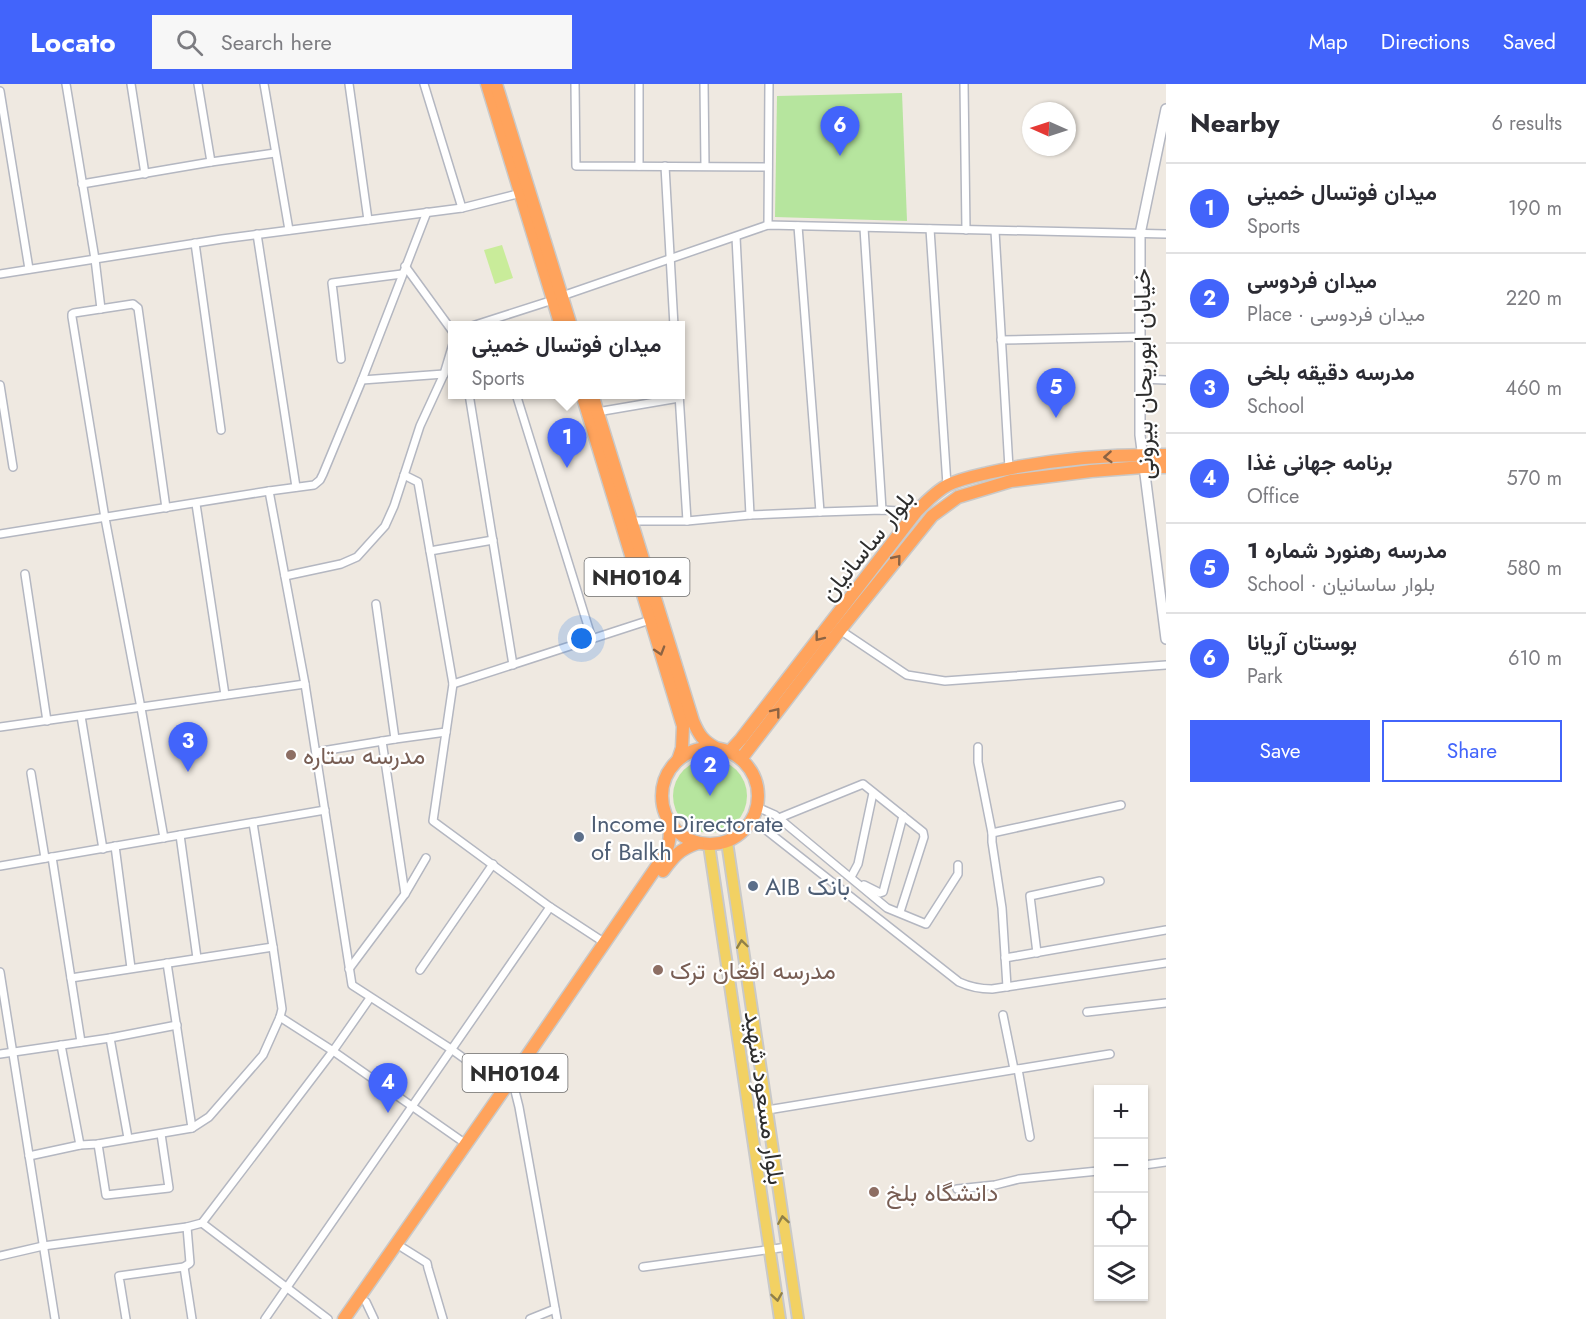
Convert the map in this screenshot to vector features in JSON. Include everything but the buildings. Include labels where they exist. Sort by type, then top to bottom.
[{"type":"highway","points":[[487,84],[525,192]]},
{"type":"highway","points":[[496,84],[557,298],[560,321]]},
{"type":"highway","points":[[557,298],[568,321]]},
{"type":"highway","name":"NH0104","points":[[584,399],[683,726],[682,748],[678,760]]},
{"type":"highway","name":"NH0104","points":[[354,1319],[605,943],[640,898],[678,852],[686,847],[727,842],[742,833],[757,807],[758,796],[754,775],[748,766],[729,752],[706,743],[693,721],[593,399]]},
{"type":"highway","name":"بلوار ساسانیان","points":[[741,759],[840,630],[932,516],[958,497],[1011,481],[1090,471],[1166,455]]},
{"type":"highway","name":"بلوار ساسانیان","points":[[729,752],[916,512],[947,485],[1009,468],[1060,461],[1142,461],[1166,467]]},
{"type":"highway","name":"NH0104","points":[[344,1319],[466,1144],[510,1087],[640,898],[669,848],[671,835],[662,796],[664,782],[670,770],[678,760],[690,752],[703,748],[716,748]]},
{"type":"highway","points":[[669,822],[682,835],[704,844]]},
{"type":"main road","name":"بلوار مسعود شهید","points":[[727,842],[798,1319]]},
{"type":"main road","name":"بلوار مسعود شهید","points":[[704,844],[749,1113],[780,1319]]},
{"type":"street","points":[[66,84],[101,309]]},
{"type":"street","points":[[131,84],[145,174]]},
{"type":"street","points":[[198,84],[211,162]]},
{"type":"street","points":[[264,84],[289,230]]},
{"type":"street","points":[[349,84],[368,220]]},
{"type":"street","points":[[424,84],[462,208]]},
{"type":"street","points":[[575,84],[576,166],[768,167]]},
{"type":"street","points":[[639,84],[639,166]]},
{"type":"street","points":[[704,84],[705,166]]},
{"type":"street","points":[[768,225],[769,84]]},
{"type":"street","points":[[964,84],[966,230]]},
{"type":"street","points":[[0,94],[3,132],[29,269]]},
{"type":"street","name":"خیابان ابوریحان بیرونی","points":[[1166,109],[1140,234],[1140,435],[1166,639]]},
{"type":"street","points":[[82,184],[275,153]]},
{"type":"street","points":[[665,166],[674,321]]},
{"type":"street","points":[[0,274],[257,234],[462,208],[525,192]]},
{"type":"street","points":[[0,534],[269,491],[314,486],[320,480],[362,380],[427,212]]},
{"type":"street","points":[[497,321],[768,225],[1166,234]]},
{"type":"street","points":[[798,226],[820,512]]},
{"type":"street","points":[[864,228],[882,510]]},
{"type":"street","points":[[930,229],[947,485]]},
{"type":"street","points":[[995,231],[1009,468]]},
{"type":"street","points":[[257,234],[296,487]]},
{"type":"street","points":[[736,237],[750,515]]},
{"type":"street","points":[[195,243],[221,430]]},
{"type":"street","points":[[405,266],[448,326]]},
{"type":"street","points":[[342,359],[332,283],[402,274]]},
{"type":"street","points":[[164,838],[105,518],[72,317],[74,313],[133,304],[138,308],[166,508]]},
{"type":"street","points":[[1002,340],[1140,336]]},
{"type":"street","points":[[285,576],[341,564],[357,557],[385,526],[394,506],[420,426],[448,366]]},
{"type":"street","points":[[362,380],[444,374]]},
{"type":"street","points":[[1140,379],[1166,380]]},
{"type":"street","points":[[0,386],[12,467]]},
{"type":"street","points":[[471,399],[513,665]]},
{"type":"street","points":[[518,399],[592,639]]},
{"type":"street","points":[[597,412],[664,399]]},
{"type":"street","points":[[679,399],[687,520]]},
{"type":"street","points":[[404,475],[418,482],[453,684],[433,821],[550,907],[605,943]]},
{"type":"street","points":[[269,491],[305,684],[352,985],[510,1087],[521,1118],[557,1319]]},
{"type":"street","points":[[196,504],[225,695]]},
{"type":"street","points":[[631,521],[882,510],[916,512]]},
{"type":"street","points":[[430,550],[493,540]]},
{"type":"street","points":[[25,574],[47,721]]},
{"type":"street","points":[[376,604],[394,739]]},
{"type":"street","points":[[453,684],[650,620]]},
{"type":"street","points":[[840,630],[907,675],[945,681],[1166,665]]},
{"type":"street","points":[[0,727],[305,684]]},
{"type":"street","points":[[81,716],[103,849]]},
{"type":"street","points":[[316,752],[446,732]]},
{"type":"street","points":[[382,741],[405,894]]},
{"type":"street","points":[[978,747],[978,762],[992,833],[1002,908],[1007,987]]},
{"type":"street","points":[[31,773],[49,858],[81,1042]]},
{"type":"street","points":[[778,818],[863,784],[923,832],[924,837],[900,912]]},
{"type":"street","points":[[851,878],[858,864],[873,793]]},
{"type":"street","points":[[992,833],[1120,805]]},
{"type":"street","points":[[757,807],[778,818],[887,908],[926,924],[958,874],[958,865]]},
{"type":"street","points":[[0,866],[325,810]]},
{"type":"street","points":[[861,885],[866,885],[880,893],[883,892],[903,816]]},
{"type":"street","points":[[752,819],[959,982],[977,988],[1007,987],[1166,963]]},
{"type":"street","points":[[28,1156],[80,1145],[192,1128],[209,1117],[263,1055],[282,1009],[253,823]]},
{"type":"street","points":[[180,835],[197,958]]},
{"type":"street","points":[[115,846],[131,968]]},
{"type":"street","points":[[349,969],[405,894],[426,858]]},
{"type":"street","points":[[420,970],[493,864]]},
{"type":"street","points":[[1037,953],[1030,896],[1100,881]]},
{"type":"street","points":[[265,1319],[550,907]]},
{"type":"street","points":[[1005,958],[1166,930]]},
{"type":"street","points":[[71,978],[273,946]]},
{"type":"street","points":[[167,963],[192,1128]]},
{"type":"street","points":[[0,972],[55,1319]]},
{"type":"street","points":[[0,1256],[43,1246],[187,1227],[202,1223],[333,1051],[370,998]]},
{"type":"street","points":[[1087,1012],[1166,1003]]},
{"type":"street","points":[[1003,1016],[1030,1137]]},
{"type":"street","points":[[280,1017],[333,1051],[466,1144]]},
{"type":"street","points":[[0,1054],[177,1026]]},
{"type":"street","points":[[110,1038],[128,1138]]},
{"type":"street","points":[[61,1045],[80,1145]]},
{"type":"street","points":[[749,1113],[1110,1054]]},
{"type":"street","points":[[98,1144],[106,1195],[170,1188],[161,1134]]},
{"type":"street","points":[[1148,1164],[1166,1162]]},
{"type":"street","points":[[957,1189],[995,1185],[1019,1179],[1094,1171]]},
{"type":"street","points":[[202,1223],[328,1319]]},
{"type":"street","points":[[126,1319],[119,1276],[184,1267],[190,1263],[187,1227]]},
{"type":"street","points":[[643,1267],[787,1247]]},
{"type":"street","points":[[403,1248],[427,1263],[443,1319]]},
{"type":"street","points":[[184,1267],[192,1319]]},
{"type":"street","points":[[366,1302],[374,1319]]},
{"type":"street","points":[[530,1319],[555,1309]]},
{"type":"green space","points":[[902,93],[907,221],[775,217],[777,96]]},
{"type":"green space","points":[[502,245],[513,278],[495,284],[484,250]]},
{"type":"green space","points":[[710,759],[724,762],[736,770],[744,782],[747,796],[744,810],[736,822],[724,830],[710,833],[696,830],[684,822],[676,810],[673,796],[676,782],[684,770],[696,762]]},
{"type":"place","name":"بوستان آریانا","points":[[840,156]]},
{"type":"place","name":"مدرسه رهنورد شماره 1","points":[[1056,418]]},
{"type":"place","name":"میدان فوتسال خمینی","points":[[567,468]]},
{"type":"place","name":"مدرسه ستاره","points":[[291,755]]},
{"type":"place","name":"مدرسه دقيقه بلخى","points":[[188,772]]},
{"type":"place","name":"میدان فردوسی","points":[[710,796]]},
{"type":"place","name":"Income Directorate of Balkh","points":[[579,837]]},
{"type":"place","name":"AIB بانک","points":[[753,886]]},
{"type":"place","name":"مدرسه افغان ترک","points":[[658,970]]},
{"type":"place","name":"برنامه جهانی غذا","points":[[388,1113]]},
{"type":"place","name":"دانشگاه بلخ","points":[[874,1192]]}]
